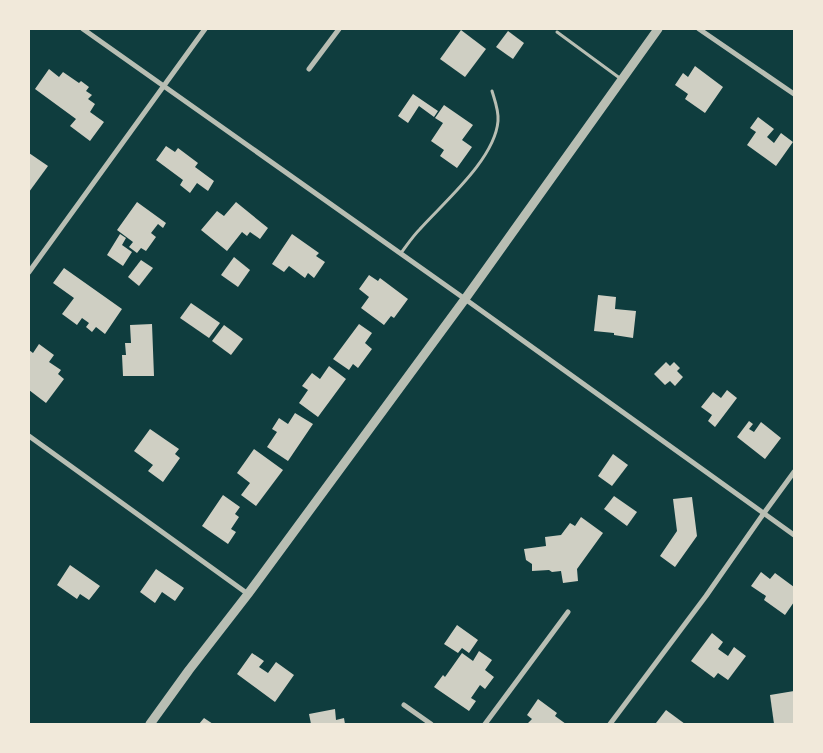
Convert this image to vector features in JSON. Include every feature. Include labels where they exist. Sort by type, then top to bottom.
[{"type":"street","points":[[83,29],[465,299],[794,535]]},
{"type":"street","points":[[29,272],[205,29]]},
{"type":"street","points":[[309,70],[339,29]]},
{"type":"street","points":[[150,724],[465,299],[658,29]]},
{"type":"street","points":[[699,29],[794,94]]},
{"type":"street","points":[[29,436],[248,594]]},
{"type":"street","points":[[610,724],[706,596],[794,472]]},
{"type":"street","points":[[485,724],[568,612]]},
{"type":"street","points":[[404,705],[431,724]]},
{"type":"lane","points":[[556,32],[622,80]]},
{"type":"lane","points":[[400,254],[418,231],[474,171],[485,155],[495,136],[498,122],[498,108],[492,91]]},
{"type":"building","points":[[461,30],[486,49],[465,77],[440,59]]},
{"type":"building","points":[[508,31],[524,43],[513,59],[496,47]]},
{"type":"building","points":[[695,66],[723,87],[705,113],[685,99],[688,94],[675,85],[683,73],[688,77]]},
{"type":"building","points":[[49,69],[59,77],[63,72],[79,83],[81,81],[89,87],[86,91],[92,95],[88,99],[95,104],[90,112],[104,122],[90,141],[70,126],[76,119],[35,89]]},
{"type":"building","points":[[413,94],[438,111],[434,117],[419,106],[408,123],[398,116]]},
{"type":"building","points":[[444,105],[473,125],[462,140],[472,147],[457,168],[440,156],[444,150],[431,141],[443,123],[435,118]]},
{"type":"building","points":[[758,117],[774,129],[767,137],[774,143],[781,133],[793,142],[776,166],[747,145],[756,132],[750,128]]},
{"type":"building","points":[[166,146],[175,152],[178,148],[198,163],[195,167],[214,181],[208,191],[197,183],[190,193],[180,185],[183,180],[156,160]]},
{"type":"building","points":[[29,153],[48,166],[29,192]]},
{"type":"building","points":[[137,202],[166,223],[163,228],[158,224],[151,233],[156,237],[146,251],[141,248],[137,253],[129,247],[133,242],[117,230]]},
{"type":"building","points":[[236,202],[268,228],[260,239],[250,232],[247,236],[242,232],[227,251],[201,230],[217,211],[224,216]]},
{"type":"building","points":[[120,234],[126,238],[122,245],[132,252],[123,266],[107,255]]},
{"type":"building","points":[[292,234],[319,253],[316,256],[325,262],[314,278],[308,273],[305,278],[289,266],[284,272],[272,264]]},
{"type":"building","points":[[234,257],[250,270],[238,287],[221,275]]},
{"type":"building","points":[[141,260],[153,268],[139,286],[128,277]]},
{"type":"building","points":[[64,268],[122,309],[105,334],[96,327],[92,332],[86,327],[89,323],[82,318],[77,325],[62,314],[74,298],[53,283]]},
{"type":"building","points":[[369,275],[378,281],[380,278],[408,299],[394,318],[391,316],[384,325],[361,308],[369,297],[359,289]]},
{"type":"building","points":[[598,295],[616,297],[615,309],[636,311],[633,338],[614,335],[614,333],[594,331]]},
{"type":"building","points":[[191,303],[220,323],[209,338],[180,318]]},
{"type":"building","points":[[152,324],[154,376],[123,376],[122,355],[126,355],[125,343],[131,343],[130,325]]},
{"type":"building","points":[[359,324],[372,333],[365,343],[372,349],[358,368],[353,364],[349,370],[333,359]]},
{"type":"building","points":[[224,325],[243,339],[231,355],[212,341]]},
{"type":"building","points":[[39,344],[54,355],[49,362],[61,370],[58,374],[64,379],[46,403],[29,390],[29,350],[33,353]]},
{"type":"building","points":[[666,362],[670,366],[674,362],[680,368],[677,371],[683,377],[675,386],[670,381],[665,385],[654,374]]},
{"type":"building","points":[[329,366],[346,379],[318,417],[299,403],[308,390],[302,386],[312,373],[320,379]]},
{"type":"building","points":[[727,390],[737,398],[715,427],[708,421],[712,415],[701,407],[713,392],[721,398]]},
{"type":"building","points":[[295,413],[313,424],[288,461],[267,447],[277,432],[272,429],[279,418],[288,424]]},
{"type":"building","points":[[749,421],[753,424],[749,429],[754,432],[761,422],[781,438],[765,459],[737,437]]},
{"type":"building","points":[[150,429],[179,449],[175,454],[180,458],[163,482],[148,471],[153,465],[134,451]]},
{"type":"building","points":[[254,449],[283,470],[256,506],[241,495],[250,483],[237,473]]},
{"type":"building","points":[[613,454],[628,465],[612,486],[598,476]]},
{"type":"building","points":[[223,495],[240,507],[235,514],[239,517],[231,529],[236,532],[228,544],[202,526]]},
{"type":"building","points":[[614,496],[637,512],[627,526],[604,509]]},
{"type":"building","points":[[692,497],[697,536],[675,567],[660,556],[677,531],[673,499]]},
{"type":"building","points":[[581,517],[603,533],[577,569],[578,581],[563,583],[561,571],[532,571],[532,564],[526,560],[524,549],[546,546],[545,537],[561,535],[570,523],[575,526]]},
{"type":"building","points":[[70,565],[100,586],[89,600],[80,594],[77,599],[57,585]]},
{"type":"building","points":[[156,569],[184,588],[175,601],[162,592],[155,603],[140,592]]},
{"type":"building","points":[[761,572],[770,579],[775,573],[794,587],[794,602],[785,615],[764,600],[766,596],[751,586]]},
{"type":"building","points":[[457,625],[478,640],[469,653],[462,648],[458,653],[444,644]]},
{"type":"building","points":[[712,633],[723,642],[718,649],[728,656],[734,647],[746,656],[728,680],[718,673],[714,678],[691,661]]},
{"type":"building","points":[[479,651],[492,660],[485,670],[494,677],[485,689],[480,685],[471,698],[476,701],[469,711],[434,687],[443,675],[445,677],[462,653],[473,661]]},
{"type":"building","points":[[252,653],[264,661],[259,667],[268,673],[276,662],[294,675],[275,702],[237,674]]},
{"type":"building","points":[[794,691],[794,723],[774,724],[770,695]]},
{"type":"building","points":[[538,699],[557,713],[555,716],[566,724],[527,724],[532,719],[527,715]]},
{"type":"building","points":[[335,709],[336,720],[344,718],[345,724],[311,724],[309,714]]},
{"type":"building","points":[[666,710],[685,724],[657,724]]},
{"type":"building","points":[[204,718],[213,724],[199,724]]}]
